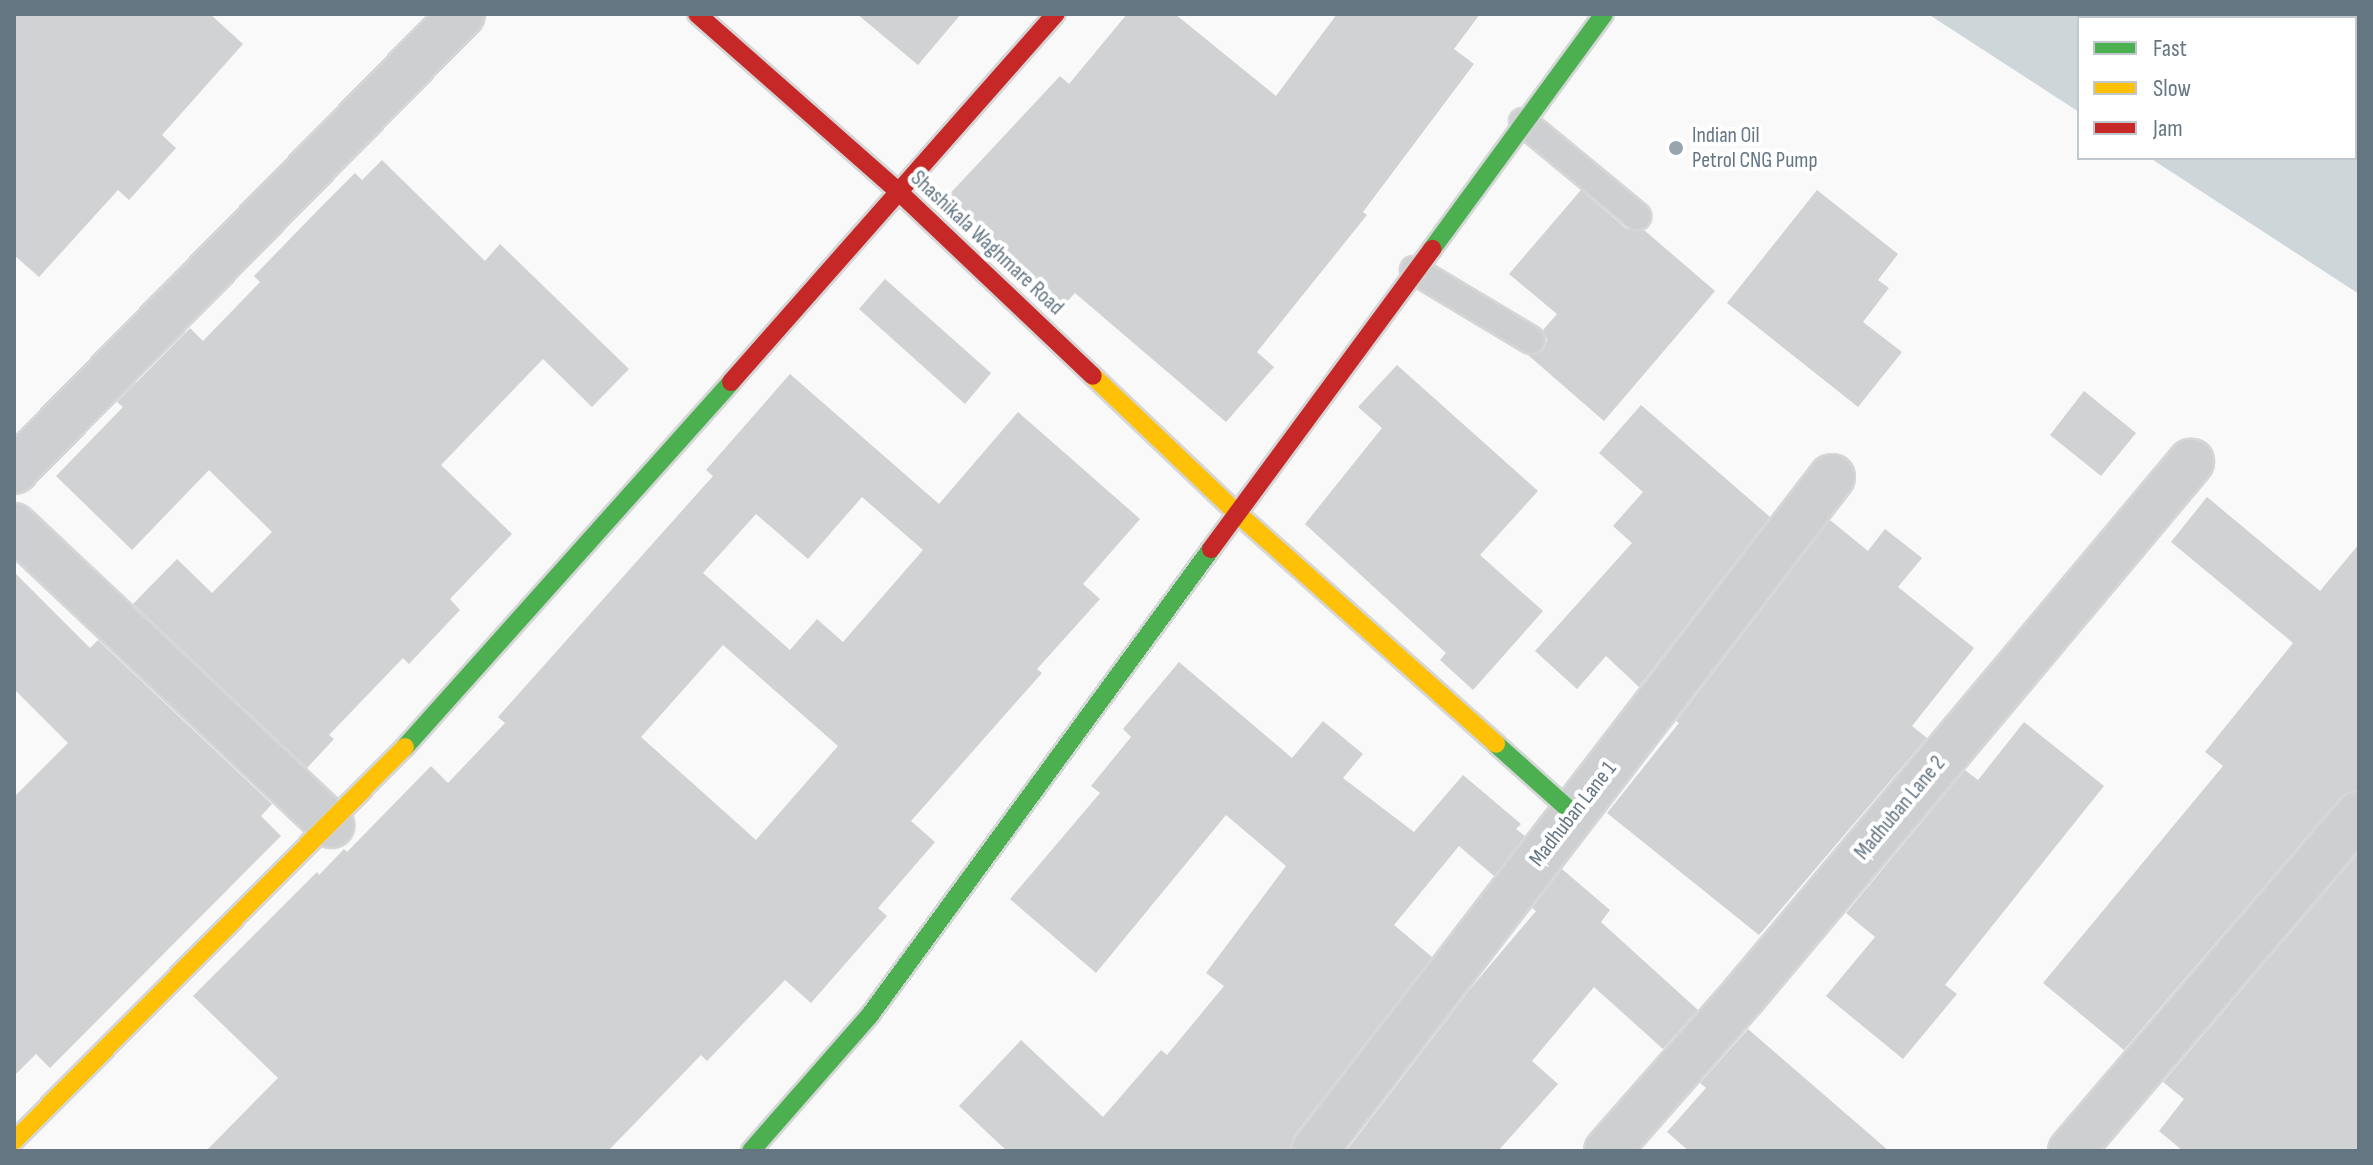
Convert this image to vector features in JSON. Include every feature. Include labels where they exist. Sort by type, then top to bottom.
[{"type":"street","points":[[14,471],[462,14]]},
{"type":"street","name":"Shashikala Waghmare Road","points":[[697,14],[899,192],[1237,513],[1574,814]]},
{"type":"street","points":[[14,1141],[439,713],[1056,14]]},
{"type":"street","points":[[751,1151],[870,1015],[1604,14]]},
{"type":"street","name":"Madhuban Lane 2","points":[[1607,1151],[1744,995],[2191,462]]},
{"type":"street","name":"Madhuban Lane 1","points":[[1314,1151],[1832,477]]},
{"type":"street","points":[[14,526],[331,825]]},
{"type":"street","points":[[2071,1151],[2359,814]]},
{"type":"lane","points":[[1523,122],[1637,216]]},
{"type":"lane","points":[[1414,270],[1531,340]]},
{"type":"shaded area","points":[[1928,14],[2359,14],[2359,294],[2153,160],[2357,160],[2357,16],[2077,16],[2077,111]]},
{"type":"building","points":[[14,14],[210,14],[243,44],[162,135],[176,148],[129,200],[118,190],[39,277],[14,255]]},
{"type":"building","points":[[857,14],[961,14],[918,65]]},
{"type":"building","points":[[1127,14],[1175,14],[1276,96],[1337,14],[1480,14],[1454,49],[1474,64],[1363,212],[1367,215],[1257,352],[1274,367],[1226,422],[1075,293],[1059,310],[944,200],[1060,76],[1069,84]]},
{"type":"building","points":[[382,160],[485,261],[500,244],[629,369],[592,407],[543,359],[441,465],[512,534],[450,599],[460,610],[409,664],[403,658],[329,735],[334,739],[307,768],[133,604],[177,559],[212,593],[272,532],[209,470],[132,550],[56,476],[123,407],[117,402],[190,328],[203,341],[260,282],[254,276],[319,209],[355,173],[362,180]]},
{"type":"building","points":[[1581,190],[1627,229],[1644,230],[1715,291],[1604,421],[1528,355],[1544,349],[1547,339],[1543,330],[1557,314],[1509,274]]},
{"type":"building","points":[[1817,190],[1898,254],[1878,280],[1889,288],[1863,322],[1902,352],[1858,407],[1727,303]]},
{"type":"building","points":[[885,279],[991,373],[965,404],[859,309]]},
{"type":"building","points":[[1397,365],[1538,491],[1480,555],[1543,611],[1473,690],[1440,660],[1446,653],[1305,524],[1382,428],[1358,407]]},
{"type":"building","points":[[790,374],[939,504],[1018,412],[1140,519],[1083,584],[1100,599],[1037,669],[1042,673],[911,821],[935,842],[878,908],[887,916],[811,1003],[785,980],[707,1061],[701,1055],[608,1151],[206,1151],[278,1078],[193,996],[317,872],[319,875],[344,849],[347,852],[431,766],[448,783],[505,723],[498,717],[713,476],[706,470]],"holes":[[[862,497],[923,550],[843,642],[817,619],[790,650],[703,573],[756,514],[808,559]],[[723,645],[838,746],[756,840],[641,737]]]},
{"type":"building","points":[[2084,391],[2136,433],[2101,476],[2050,435]]},
{"type":"building","points":[[1641,405],[1770,517],[1639,687],[1606,656],[1577,689],[1535,651],[1632,543],[1613,526],[1643,492],[1599,453]]},
{"type":"building","points":[[2207,497],[2320,591],[2359,544],[2359,790],[2340,798],[2124,1050],[2043,983],[2223,766],[2205,752],[2293,643],[2171,542]]},
{"type":"building","points":[[1830,520],[1868,551],[1885,529],[1922,558],[1898,587],[1974,648],[1912,726],[1927,738],[1759,935],[1607,813],[1679,723],[1676,721]]},
{"type":"building","points":[[14,572],[90,648],[98,640],[272,804],[261,816],[281,836],[50,1068],[36,1054],[14,1076],[14,797],[68,743],[14,689]]},
{"type":"building","points":[[1179,662],[1292,758],[1323,721],[1363,754],[1343,778],[1414,832],[1463,775],[1521,824],[1516,829],[1525,836],[1494,876],[1459,846],[1394,925],[1432,957],[1294,1136],[1290,1151],[1007,1151],[959,1106],[1021,1040],[1103,1117],[1161,1050],[1167,1055],[1224,986],[1206,973],[1286,866],[1226,815],[1096,973],[1010,899],[1100,793],[1091,786],[1131,737],[1123,729]]},
{"type":"building","points":[[2024,722],[2104,786],[1945,985],[1957,994],[1903,1059],[1826,996],[1875,937],[1846,913],[1965,770],[1978,780]]},
{"type":"building","points":[[2359,852],[2359,1151],[2183,1151],[2159,1131],[2184,1099],[2163,1082]]},
{"type":"building","points":[[1562,869],[1610,910],[1601,922],[1698,1010],[1663,1049],[1594,987],[1532,1061],[1558,1084],[1498,1151],[1346,1151],[1470,989],[1536,911],[1532,908]]},
{"type":"building","points":[[1748,1029],[1889,1151],[1689,1151],[1667,1132],[1706,1088],[1700,1083]]},
{"type":"traffic: fast","points":[[1432,249],[1604,14]]},
{"type":"traffic: fast","points":[[405,747],[731,382]]},
{"type":"traffic: fast","points":[[751,1151],[870,1015],[1211,549]]},
{"type":"traffic: fast","points":[[1496,744],[1574,814]]},
{"type":"traffic: slow","points":[[1093,376],[1237,513],[1496,744]]},
{"type":"traffic: slow","points":[[14,1141],[405,747]]},
{"type":"traffic: jam","points":[[697,14],[899,192],[1093,376]]},
{"type":"traffic: jam","points":[[731,382],[1056,14]]},
{"type":"traffic: jam","points":[[1211,549],[1432,249]]},
{"type":"place","name":"Indian Oil Petrol CNG Pump","points":[[1676,148]]}]
